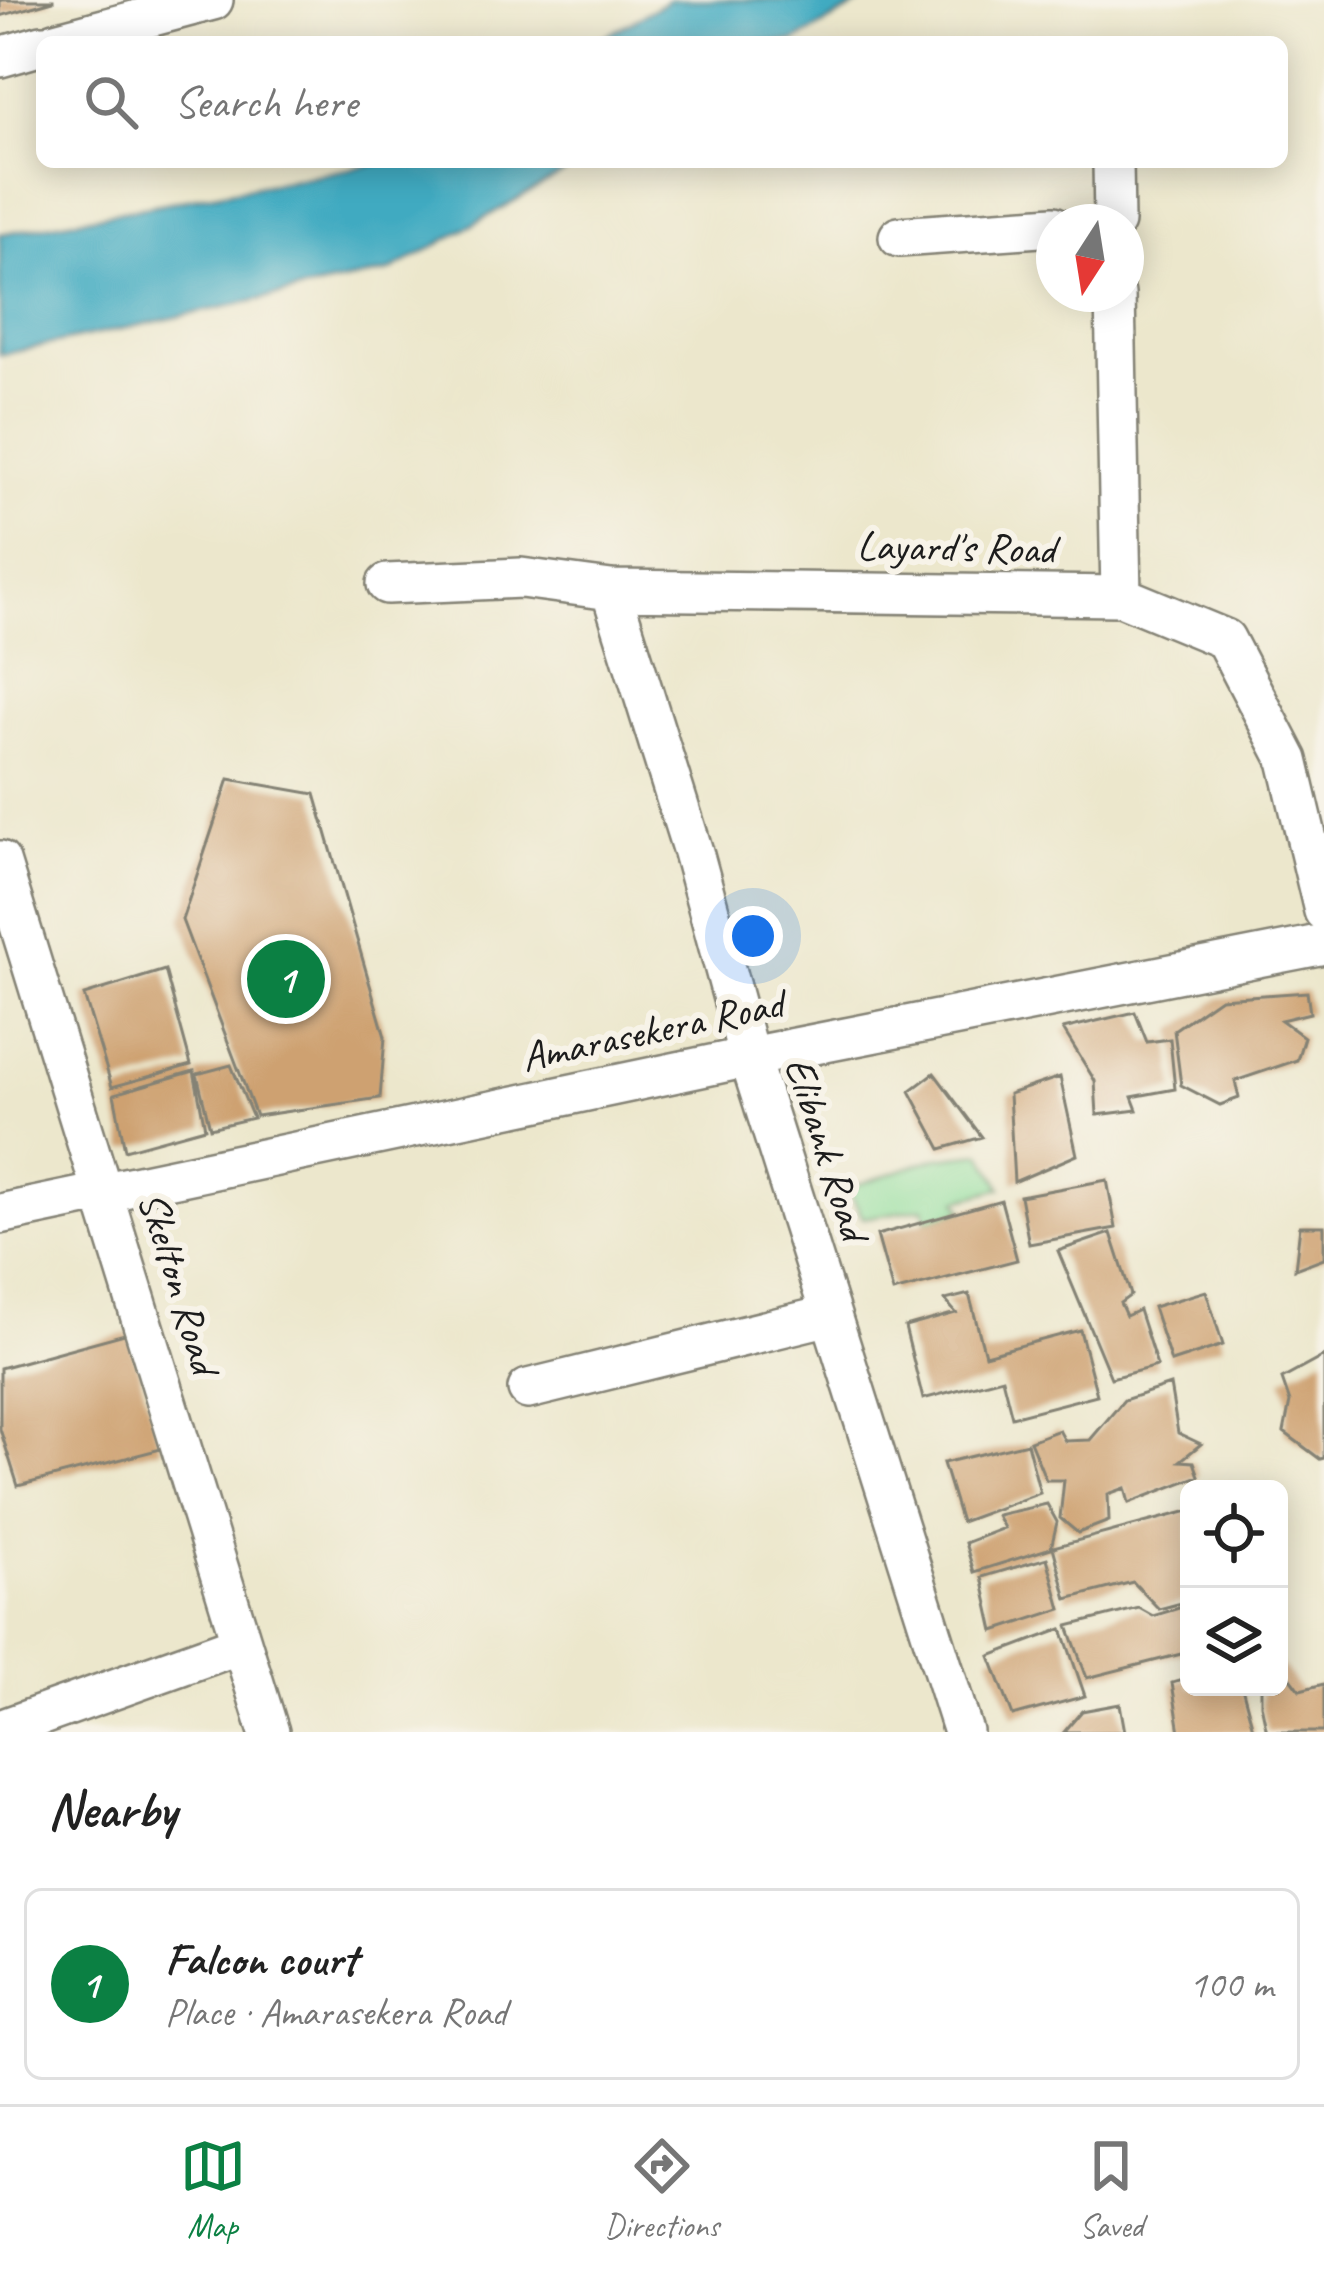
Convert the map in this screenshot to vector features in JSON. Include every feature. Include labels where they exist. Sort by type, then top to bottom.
[{"type":"street","points":[[78,36],[213,0]]},
{"type":"street","points":[[0,57],[36,48]]},
{"type":"street","points":[[1112,204],[1113,168]]},
{"type":"street","points":[[899,237],[1036,227]]},
{"type":"street","points":[[1115,312],[1121,596]]},
{"type":"street","name":"Layard's Road","points":[[387,584],[521,578],[611,590],[1121,596],[1225,639],[1306,760],[1324,910]]},
{"type":"street","name":"Elibank Road","points":[[611,590],[693,852],[749,1058],[963,1732]]},
{"type":"street","name":"Skelton Road","points":[[0,860],[269,1732]]},
{"type":"street","name":"Amarasekera Road","points":[[0,1214],[1324,944]]},
{"type":"street","points":[[528,1389],[830,1315]]},
{"type":"street","points":[[0,1730],[240,1644]]},
{"type":"green space","points":[[982,1153],[1002,1188],[958,1200],[964,1210],[927,1221],[924,1208],[863,1218],[847,1188],[937,1158]]},
{"type":"water","points":[[669,0],[867,0],[804,36],[606,36]]},
{"type":"water","points":[[354,168],[572,168],[389,272],[0,355],[0,234]]},
{"type":"building","points":[[0,0],[53,0],[53,1],[0,16]]},
{"type":"building","points":[[229,779],[315,794],[385,1037],[380,1098],[256,1116],[182,920]]},
{"type":"building","points":[[165,970],[191,1065],[112,1087],[84,995]]},
{"type":"building","points":[[1307,992],[1310,1013],[1281,1020],[1304,1037],[1297,1060],[1235,1081],[1239,1098],[1220,1105],[1181,1085],[1174,1030],[1220,998]]},
{"type":"building","points":[[1135,1012],[1147,1042],[1170,1039],[1175,1089],[1132,1097],[1137,1110],[1097,1115],[1095,1081],[1063,1029]]},
{"type":"building","points":[[231,1065],[253,1118],[210,1128],[197,1074]]},
{"type":"building","points":[[194,1071],[205,1128],[125,1150],[114,1094]]},
{"type":"building","points":[[934,1073],[982,1137],[941,1149],[910,1091]]},
{"type":"building","points":[[1060,1077],[1077,1155],[1014,1182],[1009,1094]]},
{"type":"building","points":[[1107,1180],[1116,1228],[1029,1244],[1020,1196]]},
{"type":"building","points":[[1001,1200],[1017,1260],[893,1292],[877,1235]]},
{"type":"building","points":[[1300,1226],[1324,1226],[1324,1258],[1295,1269]]},
{"type":"building","points":[[1111,1233],[1131,1295],[1120,1303],[1126,1316],[1139,1310],[1157,1366],[1111,1378],[1058,1251]]},
{"type":"building","points":[[1206,1291],[1223,1345],[1171,1362],[1153,1307]]},
{"type":"building","points":[[969,1294],[985,1355],[1080,1330],[1097,1395],[1012,1417],[1002,1378],[923,1399],[905,1327],[956,1313],[945,1300]]},
{"type":"building","points":[[128,1333],[161,1449],[18,1486],[0,1429],[0,1368]]},
{"type":"building","points":[[1324,1356],[1324,1458],[1320,1459],[1284,1432],[1290,1402],[1282,1379]]},
{"type":"building","points":[[1170,1385],[1178,1433],[1201,1444],[1180,1461],[1194,1462],[1199,1476],[1129,1503],[1125,1488],[1108,1494],[1109,1521],[1078,1533],[1060,1518],[1064,1480],[1046,1480],[1030,1441],[1059,1430],[1065,1441],[1090,1440],[1124,1400]]},
{"type":"building","points":[[1027,1443],[1040,1493],[961,1522],[943,1463]]},
{"type":"building","points":[[1047,1504],[1057,1522],[1051,1548],[974,1572],[965,1543],[1004,1528],[997,1515]]},
{"type":"building","points":[[1180,1513],[1180,1603],[1159,1609],[1133,1582],[1067,1599],[1053,1547]]},
{"type":"building","points":[[1047,1558],[1061,1609],[994,1631],[982,1577]]},
{"type":"building","points":[[1139,1608],[1153,1616],[1180,1608],[1180,1654],[1087,1678],[1068,1626]]},
{"type":"building","points":[[1062,1629],[1085,1696],[1013,1716],[990,1656]]},
{"type":"building","points":[[1288,1674],[1300,1690],[1324,1684],[1324,1732],[1267,1732],[1261,1696],[1288,1696]]},
{"type":"building","points":[[1180,1681],[1180,1696],[1244,1696],[1254,1732],[1180,1732],[1172,1683]]},
{"type":"building","points":[[1120,1704],[1125,1732],[1064,1732],[1082,1711]]},
{"type":"place","name":"Falcon court","points":[[286,979]]}]
